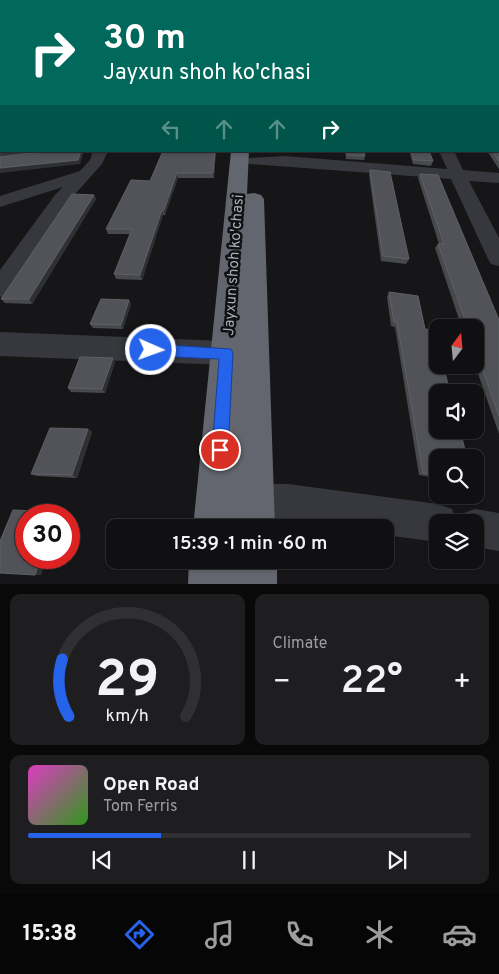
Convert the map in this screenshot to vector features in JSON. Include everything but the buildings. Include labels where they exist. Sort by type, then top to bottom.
[{"type":"highway","name":"Jayxun shoh ko'chasi","points":[[216,519],[226,353],[249,155]]},
{"type":"highway","name":"Jayxun shoh ko'chasi","points":[[249,155],[253,515]]},
{"type":"highway","points":[[212,584],[213,569]]},
{"type":"highway","points":[[253,569],[253,584]]},
{"type":"street","points":[[0,155],[34,152]]},
{"type":"street","points":[[0,288],[61,198],[98,161],[101,152]]},
{"type":"street","points":[[446,152],[499,259]]},
{"type":"street","points":[[249,155],[285,161],[499,178]]},
{"type":"street","points":[[0,202],[86,174]]},
{"type":"street","points":[[0,344],[226,353]]},
{"type":"street","points":[[253,515],[288,502],[429,522]]},
{"type":"street","points":[[484,530],[499,532]]},
{"type":"route","points":[[151,350],[226,353],[220,450]]}]
